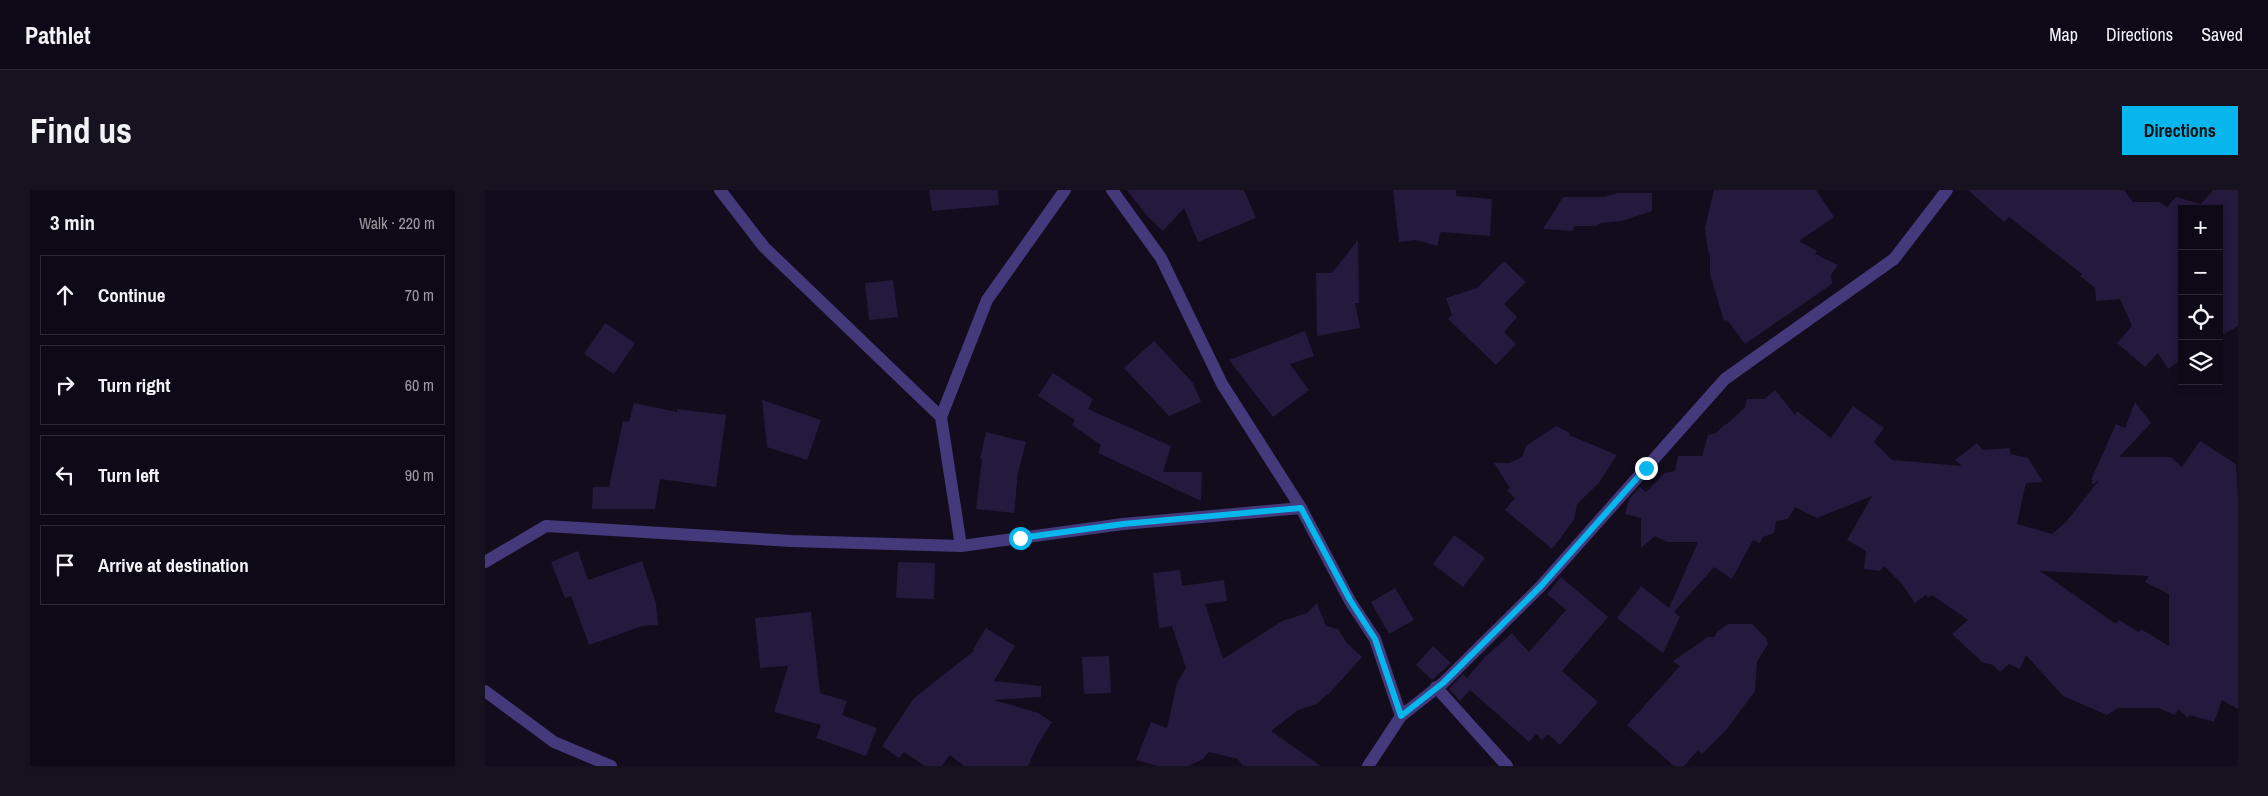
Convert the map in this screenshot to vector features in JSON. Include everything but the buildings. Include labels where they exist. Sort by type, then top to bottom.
[{"type":"street","points":[[719,190],[764,247],[941,417]]},
{"type":"street","points":[[961,546],[941,417],[987,300],[1065,190]]},
{"type":"street","points":[[1112,190],[1161,258],[1222,384],[1301,508],[1350,600],[1375,639],[1401,716]]},
{"type":"street","points":[[1368,766],[1401,716],[1443,683],[1541,586],[1725,379],[1894,259],[1947,190]]},
{"type":"street","points":[[485,562],[546,526],[791,541],[961,546],[1123,524],[1301,508]]},
{"type":"street","points":[[1436,687],[1507,766]]},
{"type":"street","points":[[485,691],[554,742],[611,766]]},
{"type":"route","points":[[1020,538],[1123,524],[1237,512],[1301,508],[1350,600],[1375,639],[1401,716],[1443,683],[1541,586],[1646,468]]}]
